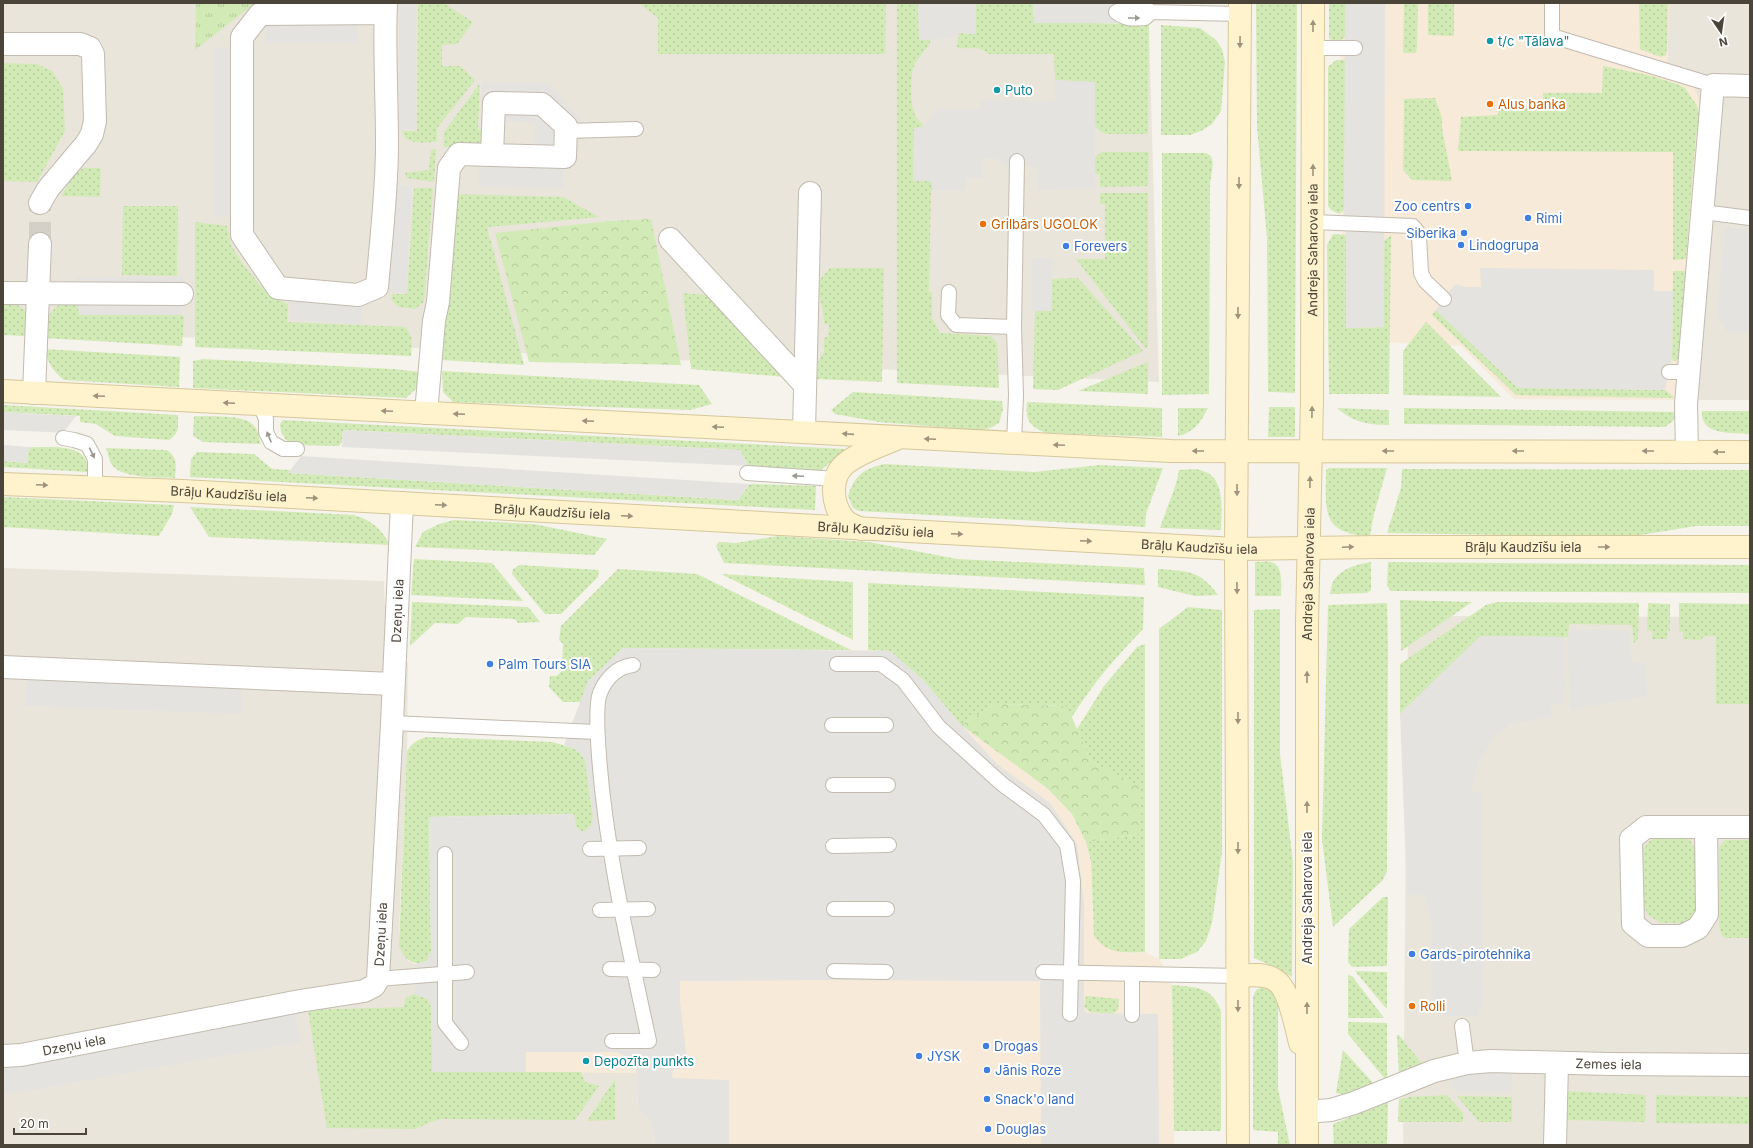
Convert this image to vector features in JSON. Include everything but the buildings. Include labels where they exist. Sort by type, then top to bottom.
[{"type":"street","name":"Andreja Saharova iela","points":[[1307,1145],[1307,623],[1311,451],[1314,3]]},
{"type":"street","points":[[385,8],[384,55],[387,145],[377,288],[358,295],[278,288],[242,235],[242,37],[260,14],[385,8]]},
{"type":"street","points":[[1238,1145],[1236,549],[1240,8]]},
{"type":"street","points":[[3,44],[80,44],[90,48],[93,54],[95,121],[92,134],[86,144],[48,189],[40,203]]},
{"type":"street","points":[[1687,452],[1686,404],[1679,372],[1703,212],[1713,85],[1750,86]]},
{"type":"street","points":[[426,413],[434,321],[438,302],[449,168],[459,154],[492,155],[565,157],[566,126],[542,104],[494,103],[492,155]]},
{"type":"street","points":[[804,431],[810,193]]},
{"type":"street","points":[[670,238],[804,384]]},
{"type":"street","points":[[34,393],[40,244]]},
{"type":"street","points":[[3,293],[182,294]]},
{"type":"street","points":[[3,391],[1171,451],[1750,452]]},
{"type":"street","points":[[862,529],[842,518],[834,501],[837,478],[842,467],[854,459],[901,437]]},
{"type":"street","name":"Brāļu Kaudzīšu iela","points":[[3,484],[95,487],[402,503],[1236,549],[1378,547],[1750,547]]},
{"type":"street","name":"Dzeņu iela","points":[[3,1056],[21,1055],[300,1001],[364,991],[374,986],[378,978],[402,503]]},
{"type":"street","points":[[1670,547],[1689,538],[1750,536]]},
{"type":"street","points":[[3,667],[393,684]]},
{"type":"street","points":[[1706,827],[1707,914],[1698,928],[1682,936],[1648,936],[1633,924],[1631,839],[1646,827],[1706,827],[1750,827]]},
{"type":"street","points":[[1238,976],[1260,975],[1276,980],[1285,990],[1307,1069]]},
{"type":"street","name":"Zemes iela","points":[[1307,1112],[1331,1110],[1354,1103],[1434,1071],[1467,1063],[1491,1061],[1750,1065]]},
{"type":"street","points":[[1555,1145],[1557,1063]]},
{"type":"lane","points":[[1552,3],[1552,36],[1713,85]]},
{"type":"lane","points":[[1151,12],[1240,8]]},
{"type":"lane","points":[[1314,48],[1355,48]]},
{"type":"lane","points":[[566,131],[636,130]]},
{"type":"lane","points":[[1014,443],[1016,395],[1014,327],[1017,161]]},
{"type":"lane","points":[[1703,212],[1750,218]]},
{"type":"lane","points":[[1313,222],[1413,226],[1419,236],[1421,273],[1426,281],[1444,299]]},
{"type":"lane","points":[[949,292],[948,315],[956,325],[1014,327]]},
{"type":"lane","points":[[260,404],[266,419],[266,432],[270,442],[283,449],[297,449]]},
{"type":"lane","points":[[63,438],[87,444],[95,459],[95,487]]},
{"type":"lane","points":[[747,474],[837,478]]},
{"type":"lane","points":[[836,664],[881,664],[904,680],[939,727],[1002,784],[1044,815],[1067,845],[1072,881],[1070,1014]]},
{"type":"lane","points":[[612,1041],[649,1041],[609,849],[601,786],[597,732],[599,694],[609,677],[623,666],[633,665]]},
{"type":"lane","points":[[392,723],[597,732]]},
{"type":"lane","points":[[832,725],[886,725]]},
{"type":"lane","points":[[834,785],[888,785]]},
{"type":"lane","points":[[833,846],[888,846]]},
{"type":"lane","points":[[590,849],[639,848]]},
{"type":"lane","points":[[445,854],[445,1023],[461,1043]]},
{"type":"lane","points":[[600,910],[648,909]]},
{"type":"lane","points":[[834,909],[887,909]]},
{"type":"lane","points":[[610,969],[653,970]]},
{"type":"lane","points":[[378,978],[445,972],[467,972]]},
{"type":"lane","points":[[834,972],[886,972]]},
{"type":"lane","points":[[1043,972],[1238,976]]},
{"type":"lane","points":[[1132,974],[1132,1015]]},
{"type":"lane","points":[[1462,1026],[1467,1063]]},
{"type":"shaded area","points":[[3,3],[1027,3],[1027,28],[1149,26],[1159,382],[3,329]]},
{"type":"shaded area","points":[[399,3],[416,3],[416,129],[399,130]]},
{"type":"shaded area","points":[[918,3],[976,3],[976,34],[959,33],[957,36],[919,40]]},
{"type":"shaded area","points":[[1033,3],[1121,3],[1122,23],[1034,23]]},
{"type":"shaded area","points":[[1340,3],[1669,3],[1667,76],[1694,87],[1702,108],[1677,400],[1514,399],[1461,346],[1343,340]]},
{"type":"shaded area","points":[[1345,3],[1385,3],[1384,327],[1346,328],[1346,235],[1344,210]]},
{"type":"shaded area","points":[[1669,3],[1750,3],[1750,400],[1677,400],[1667,76]]},
{"type":"shaded area","points":[[265,24],[358,24],[358,43],[265,43]]},
{"type":"shaded area","points":[[214,47],[231,48],[231,217],[214,217]]},
{"type":"shaded area","points":[[1055,80],[1095,82],[1095,188],[1038,190],[1038,167],[1003,166],[1000,161],[995,158],[982,159],[983,178],[966,178],[965,190],[933,190],[931,181],[913,181],[914,128],[923,127],[938,109],[980,109],[981,100],[1055,101]]},
{"type":"shaded area","points":[[482,83],[549,83],[582,122],[582,138],[563,138],[563,188],[479,187],[479,164],[534,165],[535,123],[481,121]]},
{"type":"shaded area","points":[[396,185],[412,187],[406,293],[389,292]]},
{"type":"shaded area","points":[[1725,227],[1750,230],[1750,332],[1728,333],[1717,316]]},
{"type":"shaded area","points":[[1032,258],[1053,258],[1051,311],[1032,311]]},
{"type":"shaded area","points":[[1480,268],[1654,270],[1654,291],[1673,291],[1672,357],[1665,390],[1518,388],[1436,310],[1455,284],[1465,287],[1481,287]]},
{"type":"shaded area","points":[[75,277],[183,277],[182,315],[79,315]]},
{"type":"shaded area","points":[[291,299],[363,303],[361,324],[290,320]]},
{"type":"shaded area","points":[[3,412],[76,416],[63,433],[3,430]]},
{"type":"shaded area","points":[[343,430],[740,450],[748,466],[342,447]]},
{"type":"shaded area","points":[[3,445],[31,447],[28,451],[27,463],[3,461]]},
{"type":"shaded area","points":[[301,456],[750,484],[738,500],[288,473]]},
{"type":"shaded area","points":[[3,568],[384,581],[387,661],[408,663],[407,751],[399,932],[408,961],[415,964],[414,994],[581,1072],[637,1073],[638,1109],[651,1122],[655,1145],[3,1145]]},
{"type":"shaded area","points":[[1408,616],[1750,617],[1750,1145],[1403,1145]]},
{"type":"shaded area","points":[[1571,630],[1628,630],[1630,638],[1631,662],[1646,663],[1647,696],[1570,710],[1568,641]]},
{"type":"shaded area","points":[[1480,636],[1564,637],[1565,690],[1563,704],[1551,704],[1551,717],[1511,724],[1492,739],[1478,764],[1471,792],[1482,792],[1483,1004],[1477,1016],[1449,1016],[1431,1012],[1432,926],[1424,895],[1407,895],[1400,714]]},
{"type":"shaded area","points":[[623,648],[890,651],[924,681],[961,725],[997,764],[1050,803],[1077,844],[1084,903],[1084,1009],[1086,1013],[1158,1014],[1159,1145],[1041,1145],[1040,981],[680,981],[680,1001],[688,1067],[673,1070],[672,1078],[729,1080],[729,1145],[655,1145],[651,1122],[638,1109],[636,1068],[631,1059],[617,1052],[526,1052],[526,1072],[432,1072],[431,1007],[428,999],[414,994],[415,964],[427,961],[431,952],[429,817],[574,814],[576,827],[581,831],[586,831],[591,825],[593,817],[585,760],[581,754],[573,748],[564,745],[588,681]]},
{"type":"shaded area","points":[[851,650],[890,651],[924,681],[961,725],[1047,788],[1072,814],[1086,842],[1091,861],[1093,924],[1127,953],[1145,952],[1159,959],[1172,985],[1174,1145],[655,1145],[651,1122],[638,1109],[636,1073],[432,1072],[420,995],[414,994],[415,964],[421,963],[573,748],[564,745],[588,681]]},
{"type":"shaded area","points":[[27,675],[242,684],[241,714],[25,706]]},
{"type":"shaded area","points":[[295,1010],[301,1042],[22,1092],[3,1092],[3,1061]]},
{"type":"shaded area","points":[[1480,1072],[1512,1073],[1512,1092],[1456,1092],[1448,1075]]},
{"type":"green space","points":[[196,3],[255,3],[195,50]]},
{"type":"green space","points":[[418,3],[443,3],[473,22],[457,44],[442,45],[442,66],[460,66],[475,80],[437,128],[437,142],[411,141],[404,136],[402,131],[417,131]]},
{"type":"green space","points":[[639,3],[886,3],[885,54],[658,54],[658,18]]},
{"type":"green space","points":[[897,3],[918,3],[919,40],[930,40],[930,43],[914,66],[911,91],[913,111],[923,124],[923,127],[914,128],[913,181],[932,181],[933,190],[931,190],[929,292],[932,292],[932,318],[940,333],[991,336],[997,343],[999,388],[897,383]]},
{"type":"green space","points":[[976,3],[1033,3],[1034,22],[1149,24],[1148,134],[1106,134],[1101,132],[1094,125],[1095,82],[1055,80],[1054,54],[988,54],[977,48],[957,47],[959,33],[976,34]]},
{"type":"green space","points":[[1256,3],[1297,3],[1295,393],[1268,392],[1267,238],[1257,127]]},
{"type":"green space","points":[[1329,3],[1345,3],[1346,37],[1337,42],[1329,39]]},
{"type":"green space","points":[[1404,3],[1418,3],[1416,53],[1403,53]]},
{"type":"green space","points":[[1428,3],[1454,3],[1454,36],[1428,35]]},
{"type":"green space","points":[[1639,3],[1668,3],[1666,55],[1661,57],[1640,49]]},
{"type":"green space","points":[[1161,25],[1200,28],[1216,40],[1222,49],[1225,62],[1221,111],[1212,124],[1201,131],[1190,135],[1161,135]]},
{"type":"green space","points":[[1336,60],[1344,60],[1346,62],[1344,210],[1339,214],[1331,210],[1328,206],[1328,67]]},
{"type":"green space","points":[[3,63],[37,64],[52,71],[63,89],[65,131],[37,182],[3,181]]},
{"type":"green space","points":[[1603,66],[1648,75],[1677,84],[1685,88],[1697,106],[1701,120],[1696,134],[1686,259],[1673,260],[1673,152],[1458,151],[1461,117],[1498,115],[1499,109],[1543,108],[1543,93],[1602,93]]},
{"type":"green space","points":[[480,83],[478,129],[483,131],[483,144],[477,147],[443,147],[444,132]]},
{"type":"green space","points":[[1435,98],[1442,118],[1442,128],[1452,181],[1412,180],[1403,170],[1404,99]]},
{"type":"green space","points":[[431,149],[436,149],[434,182],[407,178],[405,173],[429,170]]},
{"type":"green space","points":[[1102,152],[1149,152],[1148,186],[1100,187],[1100,175],[1095,174],[1095,157]]},
{"type":"green space","points":[[1162,153],[1206,153],[1211,156],[1213,164],[1210,184],[1209,394],[1162,395]]},
{"type":"green space","points":[[83,168],[101,168],[100,197],[61,196],[75,174]]},
{"type":"green space","points":[[414,188],[433,188],[424,302],[415,309],[398,307],[391,299],[392,294],[407,294]]},
{"type":"green space","points":[[1100,193],[1148,193],[1148,344],[1146,349],[1076,259],[1105,259],[1105,204],[1100,204]]},
{"type":"green space","points":[[455,194],[563,197],[599,217],[487,227],[524,365],[441,360]]},
{"type":"green space","points":[[123,206],[178,206],[177,276],[122,275]]},
{"type":"green space","points":[[651,219],[681,365],[529,362],[495,233],[611,221]]},
{"type":"green space","points":[[195,222],[227,226],[231,245],[242,263],[259,284],[273,297],[288,304],[287,322],[406,327],[412,339],[411,356],[195,347]]},
{"type":"green space","points":[[1333,234],[1346,235],[1346,328],[1384,327],[1384,241],[1391,235],[1389,394],[1329,394],[1327,245]]},
{"type":"green space","points":[[830,268],[884,268],[882,382],[817,379],[818,362],[824,352],[824,338],[828,337],[829,324],[824,324],[817,283]]},
{"type":"green space","points":[[1673,271],[1687,271],[1678,359],[1676,361],[1673,361],[1672,357]]},
{"type":"green space","points":[[1078,278],[1143,351],[1058,390],[1033,389],[1035,311],[1051,311],[1052,279]]},
{"type":"green space","points":[[683,293],[706,295],[785,377],[691,369]]},
{"type":"green space","points":[[77,298],[79,315],[182,315],[184,317],[182,346],[44,338],[47,322],[52,311],[56,307]]},
{"type":"green space","points":[[3,301],[12,301],[28,313],[25,336],[3,335]]},
{"type":"green space","points":[[1436,310],[1518,388],[1665,390],[1675,398],[1516,395],[1432,315]]},
{"type":"green space","points":[[1426,322],[1501,397],[1403,395],[1403,351]]},
{"type":"green space","points":[[44,349],[180,357],[179,387],[64,380],[51,366]]},
{"type":"green space","points":[[203,359],[393,369],[421,372],[419,386],[406,398],[193,388],[193,361]]},
{"type":"green space","points":[[1148,362],[1148,394],[1078,391]]},
{"type":"green space","points":[[442,371],[699,385],[712,404],[690,410],[453,402],[443,392]]},
{"type":"green space","points":[[853,392],[1002,401],[1003,409],[999,423],[990,428],[981,430],[879,422],[835,414],[831,410]]},
{"type":"green space","points":[[1027,402],[1162,408],[1162,437],[1046,433],[1036,428],[1029,422]]},
{"type":"green space","points":[[3,405],[178,415],[178,426],[177,432],[169,440],[115,436],[96,424],[80,422],[80,416],[3,412]]},
{"type":"green space","points":[[1269,407],[1295,407],[1295,437],[1268,437]]},
{"type":"green space","points":[[1178,408],[1208,408],[1192,430],[1178,436]]},
{"type":"green space","points":[[1337,408],[1389,410],[1389,425],[1361,422],[1349,417]]},
{"type":"green space","points":[[1404,408],[1677,412],[1673,421],[1665,427],[1404,424]]},
{"type":"green space","points":[[1702,411],[1750,411],[1750,434],[1717,431],[1706,425],[1702,417]]},
{"type":"green space","points":[[194,416],[233,417],[247,421],[256,428],[261,444],[203,442],[193,436]]},
{"type":"green space","points":[[283,420],[846,449],[820,471],[748,466],[740,450],[343,430],[342,442],[339,446],[294,445],[286,440],[281,432],[280,424]]},
{"type":"green space","points":[[31,447],[58,447],[76,451],[83,456],[87,462],[87,472],[3,467],[3,461],[27,463],[28,451]]},
{"type":"green space","points":[[106,448],[167,450],[175,459],[175,478],[132,475],[117,470],[110,461]]},
{"type":"green space","points":[[197,452],[254,454],[272,469],[290,470],[289,473],[738,500],[750,484],[816,486],[815,510],[190,477],[191,459]]},
{"type":"green space","points":[[884,464],[1034,472],[1100,465],[1163,468],[1146,514],[1145,527],[859,511],[853,508],[848,496],[857,478],[870,468]]},
{"type":"green space","points":[[1329,468],[1387,468],[1374,514],[1370,536],[1354,534],[1342,530],[1334,525],[1329,517],[1326,497],[1326,470]]},
{"type":"green space","points":[[1197,469],[1211,475],[1218,487],[1222,509],[1221,530],[1160,528],[1176,485],[1179,470]]},
{"type":"green space","points":[[1402,469],[1750,470],[1750,526],[1696,526],[1628,537],[1387,533],[1401,488]]},
{"type":"green space","points":[[3,497],[174,505],[172,514],[159,536],[3,527]]},
{"type":"green space","points":[[190,507],[354,515],[376,526],[390,545],[209,537]]},
{"type":"green space","points":[[454,520],[534,524],[607,539],[594,555],[415,547],[423,532],[439,524]]},
{"type":"green space","points":[[778,536],[869,542],[957,559],[1144,568],[1145,585],[724,563],[716,546],[719,542],[736,543]]},
{"type":"green space","points":[[414,559],[492,563],[523,601],[411,595]]},
{"type":"green space","points":[[1255,562],[1271,562],[1278,567],[1281,576],[1281,596],[1255,596]]},
{"type":"green space","points":[[1371,562],[1371,590],[1367,593],[1330,594],[1333,582],[1344,570],[1360,564]]},
{"type":"green space","points":[[1388,562],[1750,565],[1750,593],[1391,591],[1387,586]]},
{"type":"green space","points":[[520,565],[599,570],[598,577],[561,614],[545,614],[512,574],[513,569]]},
{"type":"green space","points":[[618,569],[697,574],[851,650],[623,648],[588,681],[581,702],[563,702],[549,687],[550,676],[556,676],[562,671],[563,644],[559,640],[561,626]]},
{"type":"green space","points":[[1158,569],[1177,570],[1199,576],[1218,595],[1195,596],[1158,587]]},
{"type":"green space","points":[[721,574],[853,582],[853,640]]},
{"type":"green space","points":[[868,583],[1144,597],[1143,629],[1105,671],[1072,717],[1066,706],[996,704],[961,725],[924,681],[890,651],[868,650]]},
{"type":"green space","points":[[1400,600],[1472,602],[1401,651]]},
{"type":"green space","points":[[412,602],[528,607],[540,622],[518,623],[515,619],[466,617],[458,624],[435,623],[410,646]]},
{"type":"green space","points":[[1497,602],[1639,603],[1638,639],[1634,643],[1632,625],[1569,624],[1568,637],[1480,636],[1400,714],[1400,664],[1486,605]]},
{"type":"green space","points":[[1387,603],[1387,871],[1383,880],[1333,927],[1322,839],[1328,605]]},
{"type":"green space","points":[[1648,603],[1670,604],[1670,631],[1667,631],[1667,639],[1652,639],[1653,631],[1647,631]]},
{"type":"green space","points":[[1679,603],[1750,604],[1750,704],[1716,704],[1716,636],[1705,636],[1700,640],[1683,639],[1683,632],[1679,631]]},
{"type":"green space","points":[[1188,607],[1222,610],[1222,852],[1212,923],[1206,941],[1197,952],[1180,959],[1159,959],[1159,629]]},
{"type":"green space","points":[[1280,609],[1280,754],[1293,862],[1292,977],[1275,967],[1254,958],[1254,610]]},
{"type":"green space","points":[[1145,644],[1145,952],[1123,952],[1109,949],[1098,941],[1094,935],[1091,861],[1086,842],[1139,834],[1139,787],[1091,761],[1077,729],[1104,686],[1137,647]]},
{"type":"green space","points":[[996,704],[1067,706],[1091,761],[1139,786],[1139,834],[1086,842],[1072,814],[1047,788],[961,725]]},
{"type":"green space","points":[[428,737],[552,742],[573,748],[581,754],[585,760],[593,817],[591,825],[586,831],[581,831],[576,827],[574,814],[429,817],[431,952],[427,961],[417,963],[409,961],[403,955],[399,946],[407,751],[416,741]]},
{"type":"green space","points":[[1681,833],[1690,840],[1697,852],[1698,905],[1694,915],[1684,923],[1661,923],[1648,915],[1643,903],[1643,849],[1650,841],[1661,834]]},
{"type":"green space","points":[[1725,840],[1750,840],[1750,938],[1725,938],[1722,936],[1719,927],[1719,847]]},
{"type":"green space","points":[[1383,897],[1388,897],[1387,966],[1352,967],[1348,962],[1349,929]]},
{"type":"green space","points":[[1355,971],[1387,972],[1387,1009],[1384,1006]]},
{"type":"green space","points":[[1348,975],[1352,976],[1384,1018],[1348,1018]]},
{"type":"green space","points":[[1172,985],[1202,989],[1212,997],[1221,1011],[1221,1131],[1174,1131]]},
{"type":"green space","points":[[1260,988],[1274,991],[1278,1000],[1278,1089],[1290,1145],[1278,1145],[1278,1132],[1253,1130],[1253,997],[1256,990]]},
{"type":"green space","points":[[414,994],[428,999],[431,1007],[433,1072],[581,1072],[585,1082],[599,1086],[575,1120],[439,1119],[415,1129],[327,1128],[308,1010],[403,1007],[407,997]]},
{"type":"green space","points":[[1086,996],[1119,999],[1118,1010],[1113,1014],[1090,1012],[1084,1007]]},
{"type":"green space","points":[[1348,1022],[1387,1023],[1387,1079],[1385,1079],[1348,1034]]},
{"type":"green space","points":[[1397,1035],[1399,1035],[1423,1065],[1399,1075]]},
{"type":"green space","points":[[1343,1050],[1374,1084],[1348,1095],[1336,1093]]},
{"type":"green space","points":[[615,1079],[615,1120],[587,1121]]},
{"type":"green space","points":[[1565,1091],[1646,1095],[1645,1122],[1565,1120]]},
{"type":"green space","points":[[1447,1095],[1463,1113],[1463,1122],[1398,1122],[1399,1099]]},
{"type":"green space","points":[[1656,1095],[1750,1097],[1750,1124],[1656,1123]]},
{"type":"green space","points":[[1457,1096],[1512,1097],[1512,1122],[1479,1122]]},
{"type":"green space","points":[[1388,1102],[1387,1145],[1334,1145],[1333,1124]]},
{"type":"tunnel","points":[[40,203],[40,244]]},
{"type":"place","name":"t/c \"Tālava\"","points":[[1490,41]]},
{"type":"place","name":"Puto","points":[[997,90]]},
{"type":"place","name":"Alus banka","points":[[1490,104]]},
{"type":"place","name":"Zoo centrs","points":[[1468,206]]},
{"type":"place","name":"Rimi","points":[[1528,218]]},
{"type":"place","name":"Grilbārs UGOLOK","points":[[983,224]]},
{"type":"place","name":"Siberika","points":[[1464,233]]},
{"type":"place","name":"Lindogrupa","points":[[1461,245]]},
{"type":"place","name":"Forevers","points":[[1066,246]]},
{"type":"place","name":"Palm Tours SIA","points":[[490,664]]},
{"type":"place","name":"Gards-pirotehnika","points":[[1412,954]]},
{"type":"place","name":"Rolli","points":[[1412,1006]]},
{"type":"place","name":"Drogas","points":[[986,1046]]},
{"type":"place","name":"JYSK","points":[[919,1056]]},
{"type":"place","name":"Depozīta punkts","points":[[586,1061]]},
{"type":"place","name":"Jānis Roze","points":[[987,1070]]},
{"type":"place","name":"Snack'o land","points":[[987,1099]]},
{"type":"place","name":"Douglas","points":[[988,1129]]}]
